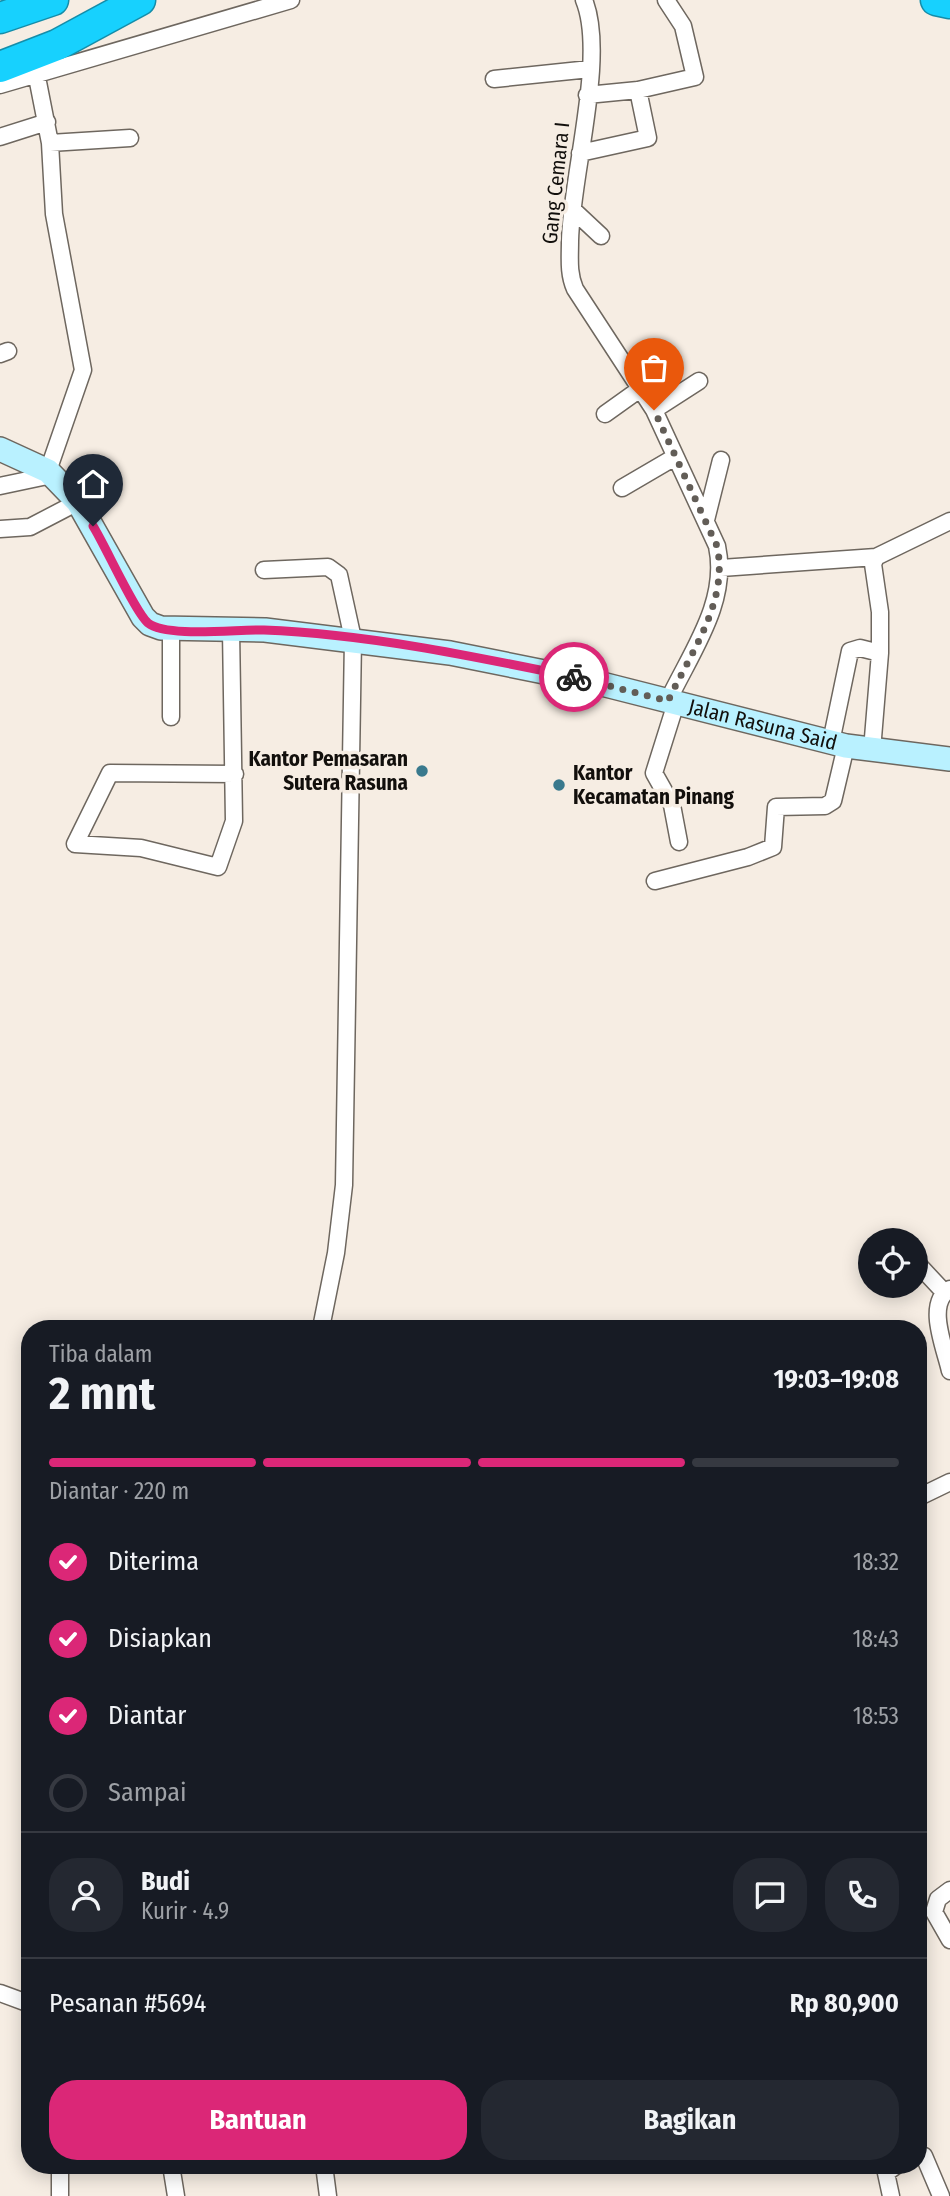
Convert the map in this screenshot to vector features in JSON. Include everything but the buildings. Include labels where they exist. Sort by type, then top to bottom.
[{"type":"highway","points":[[0,18],[53,0]]},
{"type":"highway","points":[[0,67],[57,45],[140,0]]},
{"type":"highway","points":[[936,0],[950,3]]},
{"type":"main road","name":"Jalan Rasuna Said","points":[[0,449],[50,473],[78,502],[143,617],[150,624],[171,629],[231,630],[353,639],[450,653],[581,679],[839,744],[950,759]]},
{"type":"street","points":[[0,85],[37,77],[291,0]]},
{"type":"street","name":"Gang Cemara I","points":[[584,0],[592,19],[590,69],[580,153],[570,207],[571,280],[654,410],[706,520],[717,546],[721,568],[720,587],[672,702],[654,773],[672,804],[679,842]]},
{"type":"street","points":[[587,95],[638,90],[688,80],[696,74],[683,26],[666,0]]},
{"type":"street","points":[[494,79],[590,69]]},
{"type":"street","points":[[0,486],[50,473],[83,370],[54,214],[50,143],[37,77]]},
{"type":"street","points":[[580,153],[648,138],[638,90]]},
{"type":"street","points":[[0,137],[47,122]]},
{"type":"street","points":[[50,143],[131,138]]},
{"type":"street","points":[[570,207],[601,236]]},
{"type":"street","points":[[654,410],[699,381]]},
{"type":"street","points":[[605,414],[640,389]]},
{"type":"street","points":[[622,488],[676,457]]},
{"type":"street","points":[[706,520],[721,460]]},
{"type":"street","points":[[0,529],[30,527],[78,502]]},
{"type":"street","points":[[721,568],[876,557],[950,520]]},
{"type":"street","points":[[872,750],[880,653],[880,612],[873,564],[876,557]]},
{"type":"street","points":[[264,570],[328,567],[335,570],[339,575],[353,639],[344,1185],[336,1253],[323,1320]]},
{"type":"street","points":[[171,629],[171,717]]},
{"type":"street","points":[[231,630],[235,774],[234,821],[218,867],[141,848],[75,844],[110,774],[235,774]]},
{"type":"street","points":[[655,881],[748,857],[773,847],[776,807],[825,806],[833,801],[850,651],[860,648],[880,653]]},
{"type":"street","points":[[928,1273],[947,1290],[937,1311],[950,1371]]},
{"type":"street","points":[[927,1493],[950,1482]]},
{"type":"street","points":[[950,1891],[938,1899],[934,1912],[950,1940]]},
{"type":"street","points":[[0,1993],[21,2001]]},
{"type":"street","points":[[927,2163],[941,2196]]},
{"type":"street","points":[[60,2174],[60,2196]]},
{"type":"street","points":[[173,2174],[176,2196]]},
{"type":"street","points":[[325,2174],[327,2196]]},
{"type":"street","points":[[886,2174],[891,2196]]},
{"type":"way so far","points":[[574,677],[668,701],[713,608],[720,587],[721,566],[717,546],[654,410]]},
{"type":"place","name":"Kantor Pemasaran Sutera Rasuna","points":[[422,771]]},
{"type":"place","name":"Kantor Kecamatan Pinang","points":[[559,785]]},
{"type":"route","points":[[93,526],[143,617],[150,624],[161,628],[265,630],[353,639],[450,653],[574,677]]}]
